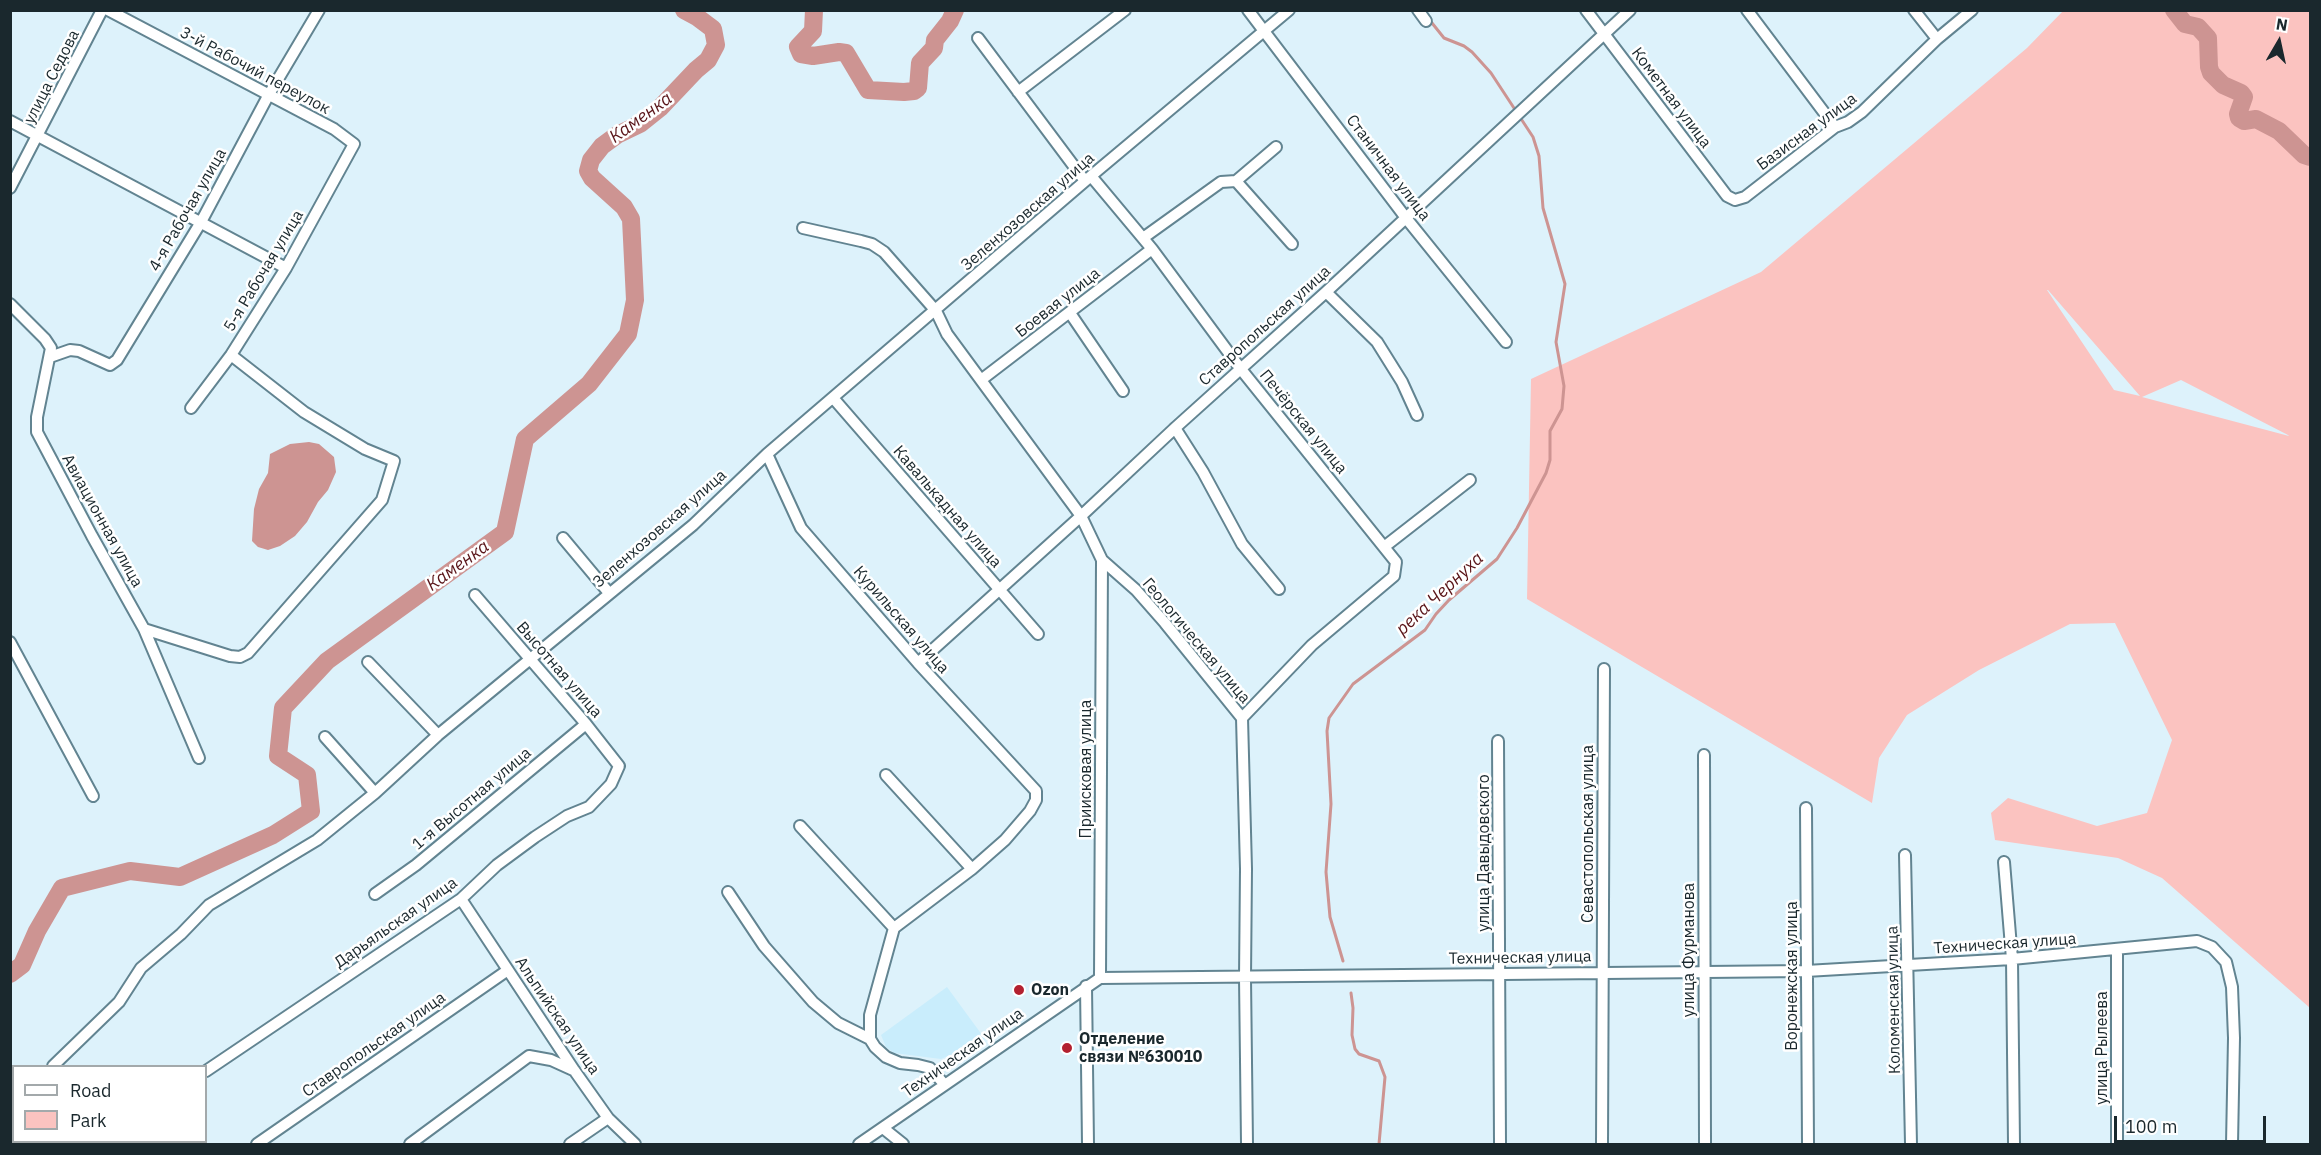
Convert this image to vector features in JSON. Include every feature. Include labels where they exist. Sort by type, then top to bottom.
[{"type":"street","name":"улица Седова","points":[[10,188],[39,136],[102,10]]},
{"type":"street","name":"3-й Рабочий переулок","points":[[108,10],[334,129],[354,144]]},
{"type":"street","name":"4-я Рабочая улица","points":[[50,357],[70,350],[79,351],[110,365],[117,360],[201,222],[268,96],[319,10]]},
{"type":"street","points":[[1018,92],[1125,10]]},
{"type":"street","name":"Станичная улица","points":[[1248,10],[1406,218],[1506,342]]},
{"type":"street","name":"Зеленхозовская улица","points":[[53,1065],[119,1002],[141,968],[181,934],[209,905],[317,840],[375,793],[438,735],[693,525],[767,454],[834,399],[1088,178],[1289,10]]},
{"type":"street","points":[[1418,10],[1426,21]]},
{"type":"street","name":"Кометная улица","points":[[1586,10],[1727,196],[1735,200]]},
{"type":"street","name":"Ставропольская улица","points":[[918,663],[1326,292],[1630,10]]},
{"type":"street","points":[[1747,10],[1835,127]]},
{"type":"street","points":[[1914,10],[1937,39]]},
{"type":"street","name":"Базисная улица","points":[[1735,200],[1745,197],[1835,127],[1848,122],[1862,112],[1937,39],[1972,10]]},
{"type":"street","name":"Печёрская улица","points":[[978,38],[1018,92],[1088,178],[1152,249],[1240,368],[1396,562],[1394,576],[1312,645],[1242,718]]},
{"type":"street","points":[[10,121],[286,268]]},
{"type":"street","name":"5-я Рабочая улица","points":[[191,408],[231,355],[286,268],[354,144]]},
{"type":"street","points":[[1143,238],[1221,182],[1236,181],[1276,147]]},
{"type":"street","points":[[1236,181],[1292,244]]},
{"type":"street","name":"Геологическая улица","points":[[802,228],[872,244],[884,252],[936,311],[947,334],[1081,516],[1102,560],[1136,591],[1165,623],[1242,718],[1246,868],[1246,1144]]},
{"type":"street","name":"Боевая улица","points":[[981,380],[1152,249]]},
{"type":"street","points":[[1326,292],[1377,342],[1402,382],[1418,415]]},
{"type":"street","points":[[10,304],[45,339],[51,348],[50,357]]},
{"type":"street","points":[[1070,313],[1123,391]]},
{"type":"street","points":[[144,629],[230,656],[240,657],[248,653],[382,500],[394,461],[365,449],[314,418],[231,355]]},
{"type":"street","name":"Авиационная улица","points":[[50,357],[37,417],[37,432],[86,526],[144,629],[199,758]]},
{"type":"street","name":"Кавалькадная улица","points":[[834,399],[1038,634]]},
{"type":"street","points":[[1174,428],[1203,472],[1242,544],[1279,589]]},
{"type":"street","name":"Курильская улица","points":[[767,454],[801,528],[918,663],[1036,791],[1036,800],[1030,811],[1005,840],[972,869]]},
{"type":"street","points":[[1384,547],[1470,480]]},
{"type":"street","points":[[563,538],[609,593]]},
{"type":"street","name":"Приисковая улица","points":[[1100,978],[1102,560]]},
{"type":"street","name":"Высотная улица","points":[[475,595],[586,723],[619,766]]},
{"type":"street","points":[[10,642],[93,796]]},
{"type":"street","points":[[368,662],[438,735]]},
{"type":"street","name":"Севастопольская улица","points":[[1602,1144],[1604,669]]},
{"type":"street","name":"1-я Высотная улица","points":[[375,894],[416,865],[586,723]]},
{"type":"street","points":[[325,737],[375,793]]},
{"type":"street","name":"улица Давыдовского","points":[[1498,741],[1500,1144]]},
{"type":"street","name":"улица Фурманова","points":[[1704,754],[1705,1144]]},
{"type":"street","name":"Дарьяльская улица","points":[[207,1070],[461,898],[497,865],[535,837],[567,816],[589,807],[611,784],[619,766]]},
{"type":"street","points":[[870,1039],[870,1015],[894,928],[972,869],[886,775]]},
{"type":"street","name":"Воронежская улица","points":[[1806,808],[1808,1144]]},
{"type":"street","points":[[801,826],[894,928]]},
{"type":"street","name":"Коломенская улица","points":[[1905,855],[1911,1144]]},
{"type":"street","points":[[2004,862],[2012,959],[2014,1144]]},
{"type":"street","points":[[728,892],[764,946],[813,1002],[838,1023],[870,1039],[886,1057],[900,1063],[930,1068],[944,1084]]},
{"type":"street","name":"Альпийская улица","points":[[461,898],[574,1070],[608,1118],[635,1144]]},
{"type":"street","name":"Техническая улица","points":[[859,1144],[1100,978],[1806,971],[2117,951],[2197,941],[2212,947],[2226,962],[2232,997],[2232,1144]]},
{"type":"street","name":"улица Рылеева","points":[[2117,951],[2117,1144]]},
{"type":"street","name":"Ставропольская улица","points":[[257,1144],[508,970]]},
{"type":"street","points":[[1086,986],[1088,1144]]},
{"type":"street","points":[[410,1144],[529,1056],[551,1060],[574,1070]]},
{"type":"street","points":[[570,1144],[608,1118]]},
{"type":"street","points":[[883,1128],[903,1144]]},
{"type":"shaded area","points":[[309,442],[319,444],[334,457],[336,472],[328,490],[295,536],[280,546],[268,550],[258,547],[252,541],[254,509],[259,489],[268,473],[270,454],[290,444]]},
{"type":"shaded area","points":[[947,987],[985,1039],[941,1059],[894,1053],[886,1047],[881,1035]]},
{"type":"green space","points":[[2063,11],[2310,11],[2310,1008],[2162,878],[2118,858],[1995,840],[1991,813],[2008,798],[2097,826],[2147,813],[2172,740],[2115,623],[2070,624],[1979,670],[1907,715],[1879,758],[1872,803],[1527,599],[1531,379],[1761,272],[2027,48]],"holes":[[[2048,290],[2140,396],[2114,390]],[[2181,380],[2288,435],[2289,436],[2142,397]]]},
{"type":"waterway","name":"Каменка","points":[[10,974],[22,965],[37,931],[62,888],[130,871],[180,877],[273,835],[311,811],[307,775],[278,756],[283,708],[327,661],[505,532],[525,439],[589,384],[628,334],[635,300],[631,219],[624,207],[592,178],[588,171],[591,160],[602,146],[617,135],[640,124],[660,108],[708,60],[716,45],[713,29],[684,10]]},
{"type":"waterway","points":[[814,10],[813,31],[798,47],[801,54],[813,56],[846,53],[868,90],[904,92],[918,88],[920,63],[934,48],[935,40],[950,21],[955,10]]},
{"type":"waterway","points":[[2174,10],[2185,24],[2198,27],[2208,38],[2211,73],[2223,85],[2241,93],[2244,97],[2238,114],[2239,118],[2244,121],[2256,119],[2279,131],[2304,155],[2310,157]]},
{"type":"waterway","name":"река Чернуха","points":[[1343,961],[1330,917],[1326,872],[1331,804],[1327,731],[1329,718],[1353,684],[1425,630],[1449,600],[1497,559],[1517,528],[1546,473],[1550,460],[1550,431],[1562,409],[1564,386],[1556,342],[1565,284],[1543,208],[1539,156],[1533,137],[1491,73],[1472,52],[1444,38],[1432,23]]},
{"type":"waterway","name":"река Чернуха","points":[[1351,993],[1352,1035],[1355,1049],[1359,1054],[1379,1061],[1385,1077],[1379,1144]]},
{"type":"place","name":"Ozon","points":[[1019,990]]},
{"type":"place","name":"Отделение связи №630010","points":[[1067,1048]]}]
